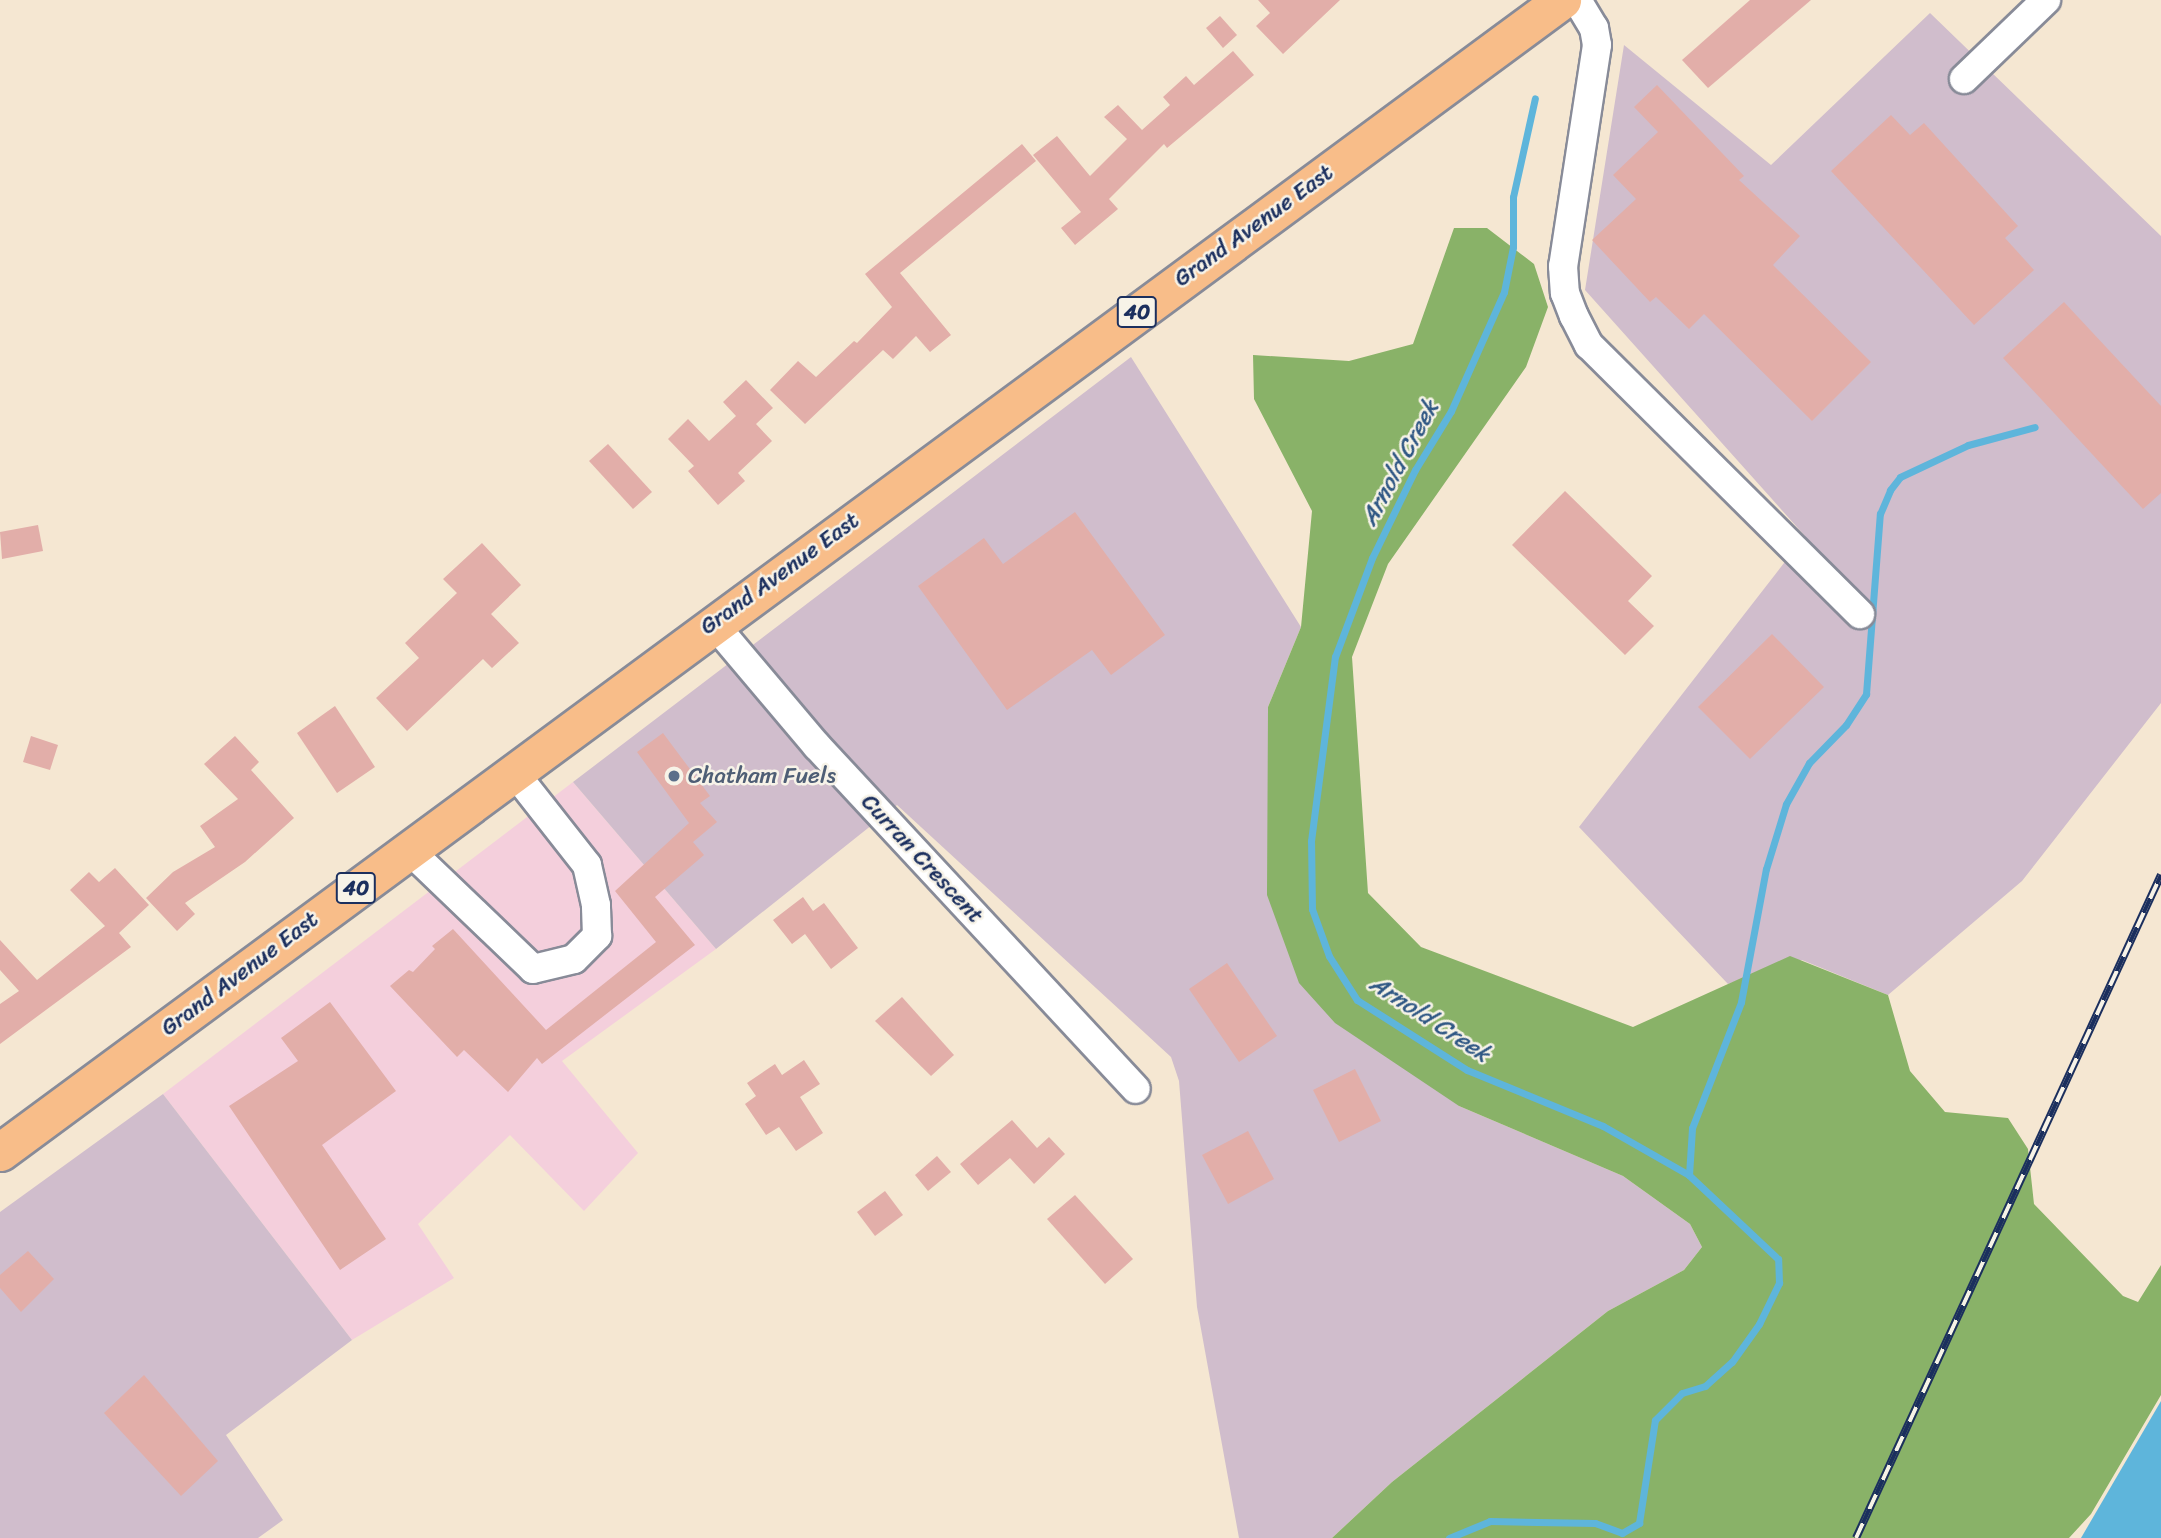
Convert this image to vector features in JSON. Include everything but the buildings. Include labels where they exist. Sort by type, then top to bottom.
[{"type":"main road","name":"Grand Avenue East","points":[[4,1142],[408,849],[1562,0]]},
{"type":"street","points":[[1577,0],[1594,28],[1597,45],[1563,265],[1565,293],[1574,316],[1589,345],[1860,614]]},
{"type":"street","points":[[1964,79],[2046,0]]},
{"type":"street","name":"Curran Crescent","points":[[713,623],[817,746],[1136,1089]]},
{"type":"street","points":[[408,849],[533,970],[574,959],[597,936],[596,905],[587,865],[513,771]]},
{"type":"shaded area","points":[[1930,13],[2161,236],[2161,703],[2022,881],[1888,995],[1802,960],[1728,984],[1579,827],[1805,536],[1585,290],[1624,45],[1771,165]]},
{"type":"shaded area","points":[[1131,357],[1301,627],[1268,707],[1459,1106],[1623,1176],[1690,1224],[1702,1247],[1684,1270],[1608,1311],[1392,1482],[1332,1538],[1239,1538],[1197,1307],[1179,1081],[1171,1057],[897,805],[716,949],[573,782]]},
{"type":"shaded area","points":[[573,782],[716,949],[562,1061],[638,1153],[584,1211],[510,1135],[418,1224],[454,1278],[352,1340],[163,1094]]},
{"type":"shaded area","points":[[163,1094],[352,1340],[226,1435],[283,1520],[258,1538],[0,1538],[0,1212]]},
{"type":"green space","points":[[1454,228],[1487,228],[1534,264],[1548,307],[1526,367],[1388,564],[1352,657],[1368,893],[1421,947],[1633,1027],[1790,956],[1888,995],[1910,1071],[1945,1112],[2008,1118],[2028,1149],[2034,1204],[2123,1296],[2138,1302],[2161,1265],[2161,1395],[2091,1514],[2069,1538],[1332,1538],[1392,1482],[1608,1311],[1684,1270],[1702,1247],[1690,1224],[1623,1176],[1459,1106],[1335,1023],[1299,983],[1267,895],[1268,707],[1301,627],[1312,511],[1254,399],[1253,355],[1349,361],[1413,344]]},
{"type":"water","points":[[2161,1401],[2161,1538],[2081,1538]]},
{"type":"waterway","name":"Arnold Creek","points":[[1449,1538],[1490,1521],[1595,1523],[1622,1533],[1639,1523],[1655,1420],[1682,1393],[1705,1386],[1732,1362],[1759,1324],[1779,1283],[1778,1259],[1689,1175],[1603,1126],[1467,1070],[1357,1000],[1329,956],[1312,909],[1311,841],[1335,657],[1372,558],[1415,470],[1451,411],[1504,292],[1513,247],[1513,197],[1535,98]]},
{"type":"waterway","points":[[1689,1175],[1692,1128],[1741,1002],[1766,869],[1786,804],[1809,763],[1846,725],[1866,694],[1880,514],[1890,490],[1900,477],[1968,445],[2035,427]]},
{"type":"railway","points":[[1856,1538],[2161,875]]},
{"type":"place","name":"Chatham Fuels","points":[[674,776]]}]
